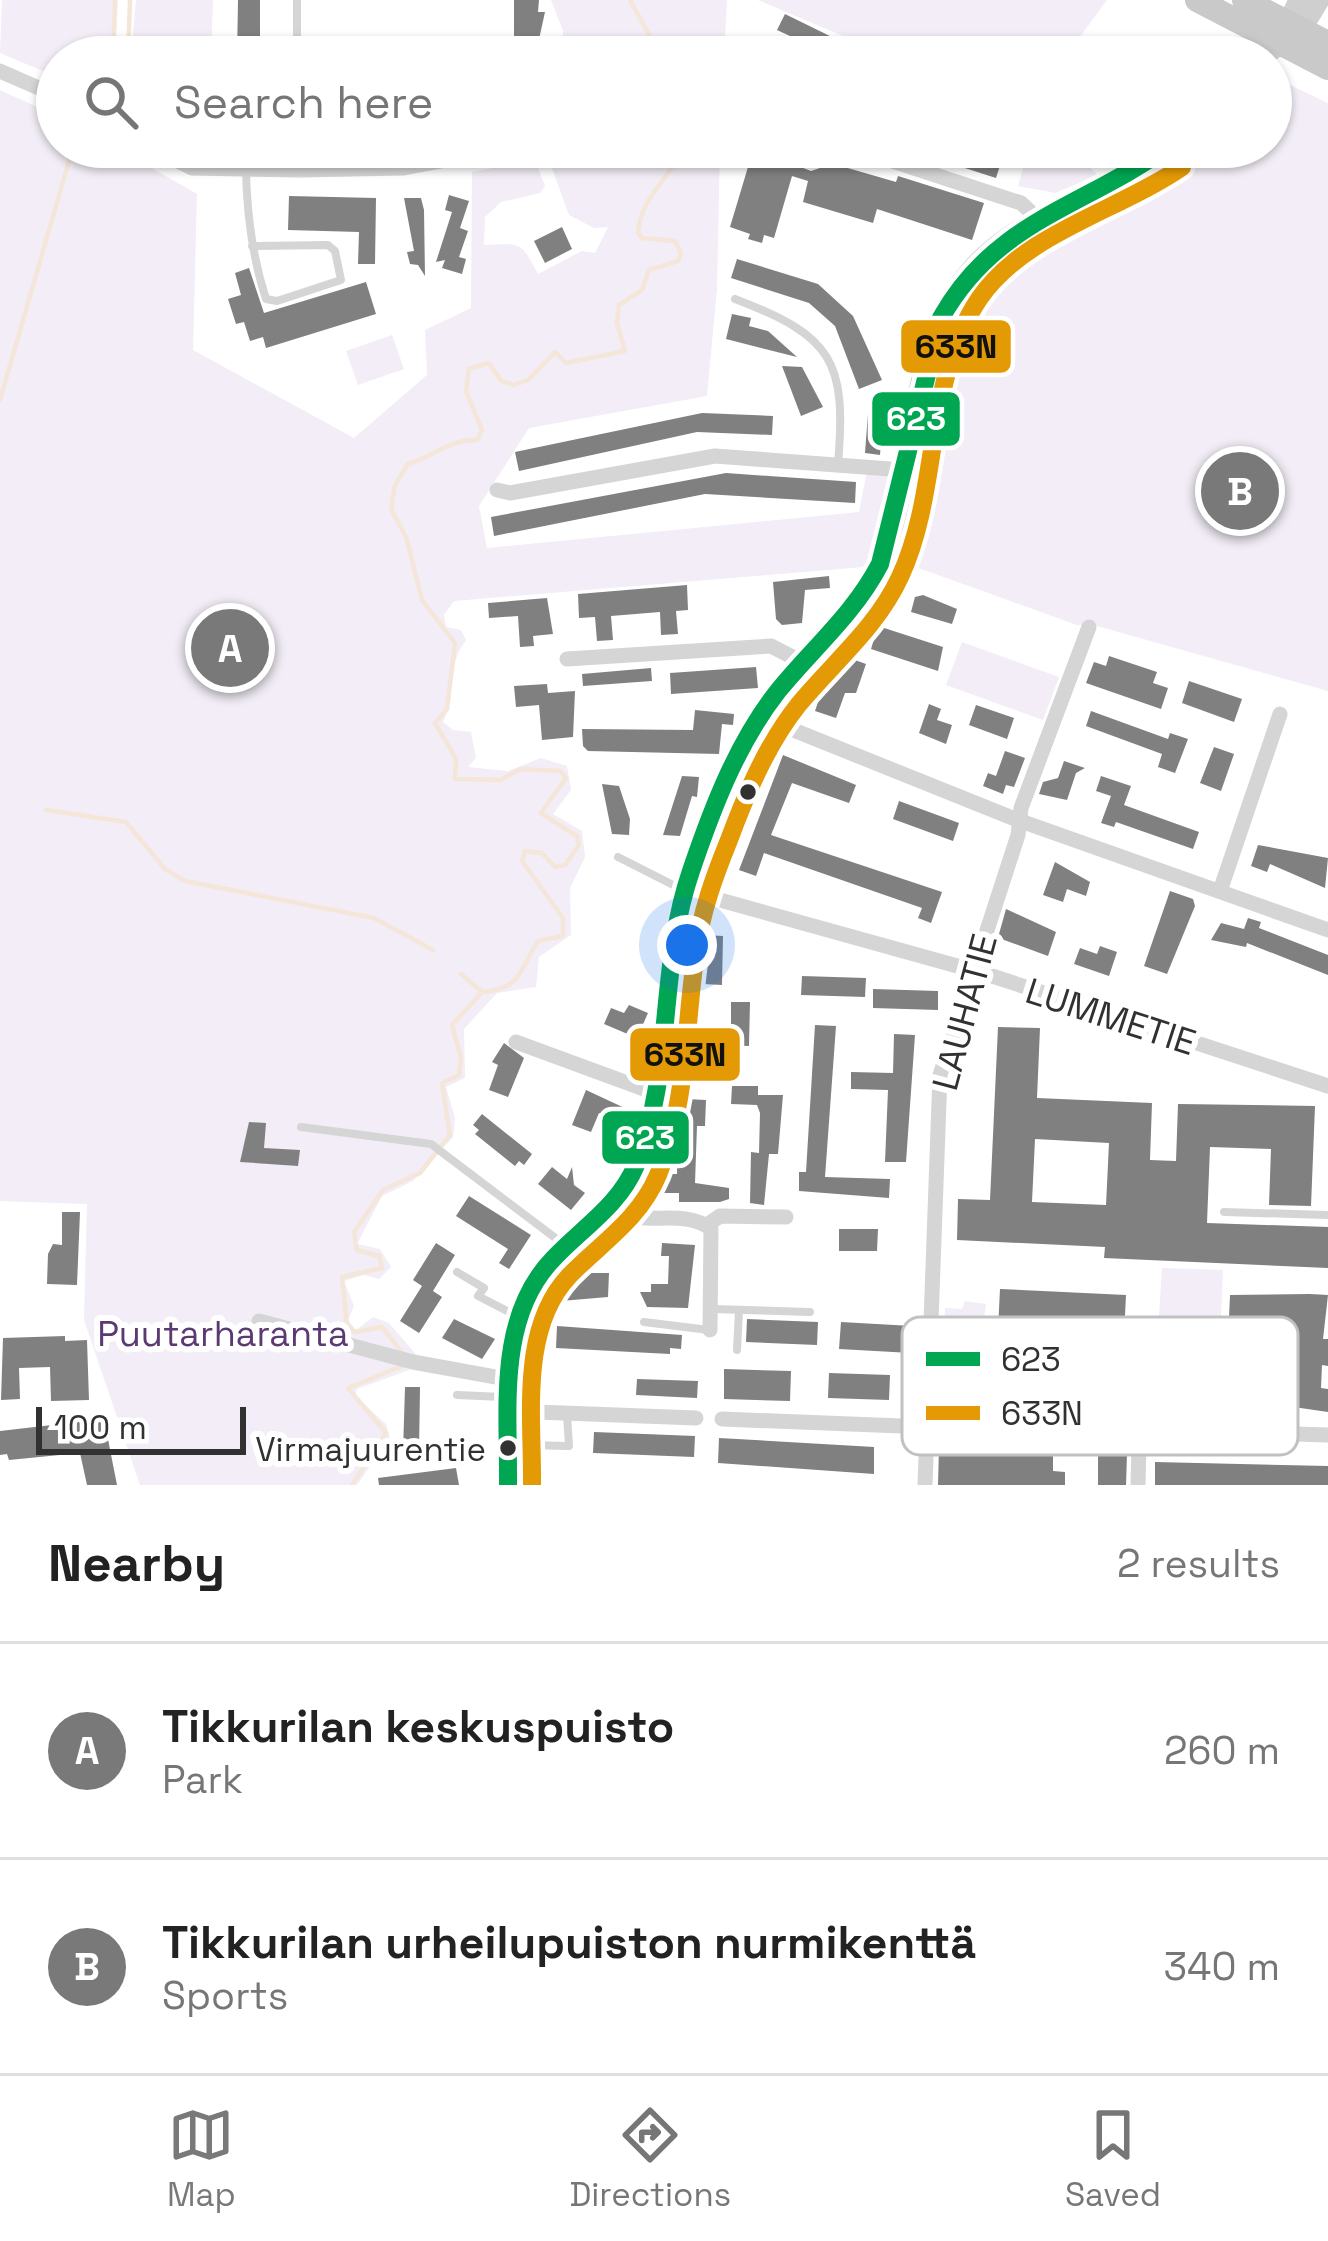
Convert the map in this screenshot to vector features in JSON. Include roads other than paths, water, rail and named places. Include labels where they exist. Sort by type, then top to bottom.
[{"type":"main road","points":[[1197,0],[1328,43]]},
{"type":"main road","points":[[1244,0],[1328,68]]},
{"type":"street","points":[[1286,30],[1319,0]]},
{"type":"street","points":[[0,71],[36,87]]},
{"type":"street","points":[[192,168],[404,168]]},
{"type":"street","points":[[915,168],[1004,197],[1037,218]]},
{"type":"street","points":[[508,1485],[520,1318],[536,1279],[613,1208],[639,1160],[684,890],[745,744],[761,717],[871,583],[893,528],[934,344],[957,288],[994,245],[1138,168]]},
{"type":"street","points":[[497,490],[510,493],[715,455],[904,470]]},
{"type":"street","name":"LAUHATIE","points":[[930,1317],[940,1075],[1021,820],[1089,627]]},
{"type":"street","points":[[567,659],[770,646],[806,664]]},
{"type":"street","points":[[1220,891],[1280,714]]},
{"type":"street","points":[[761,717],[1021,820],[1328,930]]},
{"type":"street","name":"LUMMETIE","points":[[684,890],[972,970],[1328,1086]]},
{"type":"street","points":[[516,1042],[652,1092]]},
{"type":"street","points":[[613,1208],[629,1217],[707,1225],[720,1216],[786,1217]]},
{"type":"street","points":[[707,1225],[713,1241],[710,1330]]},
{"type":"street","points":[[259,1321],[315,1341],[413,1362],[567,1413],[696,1418]]},
{"type":"street","points":[[722,1419],[902,1429]]},
{"type":"street","points":[[1298,1434],[1328,1435]]},
{"type":"street","name":"LAUHATIE","points":[[925,1485],[926,1455]]},
{"type":"street","points":[[1138,1485],[1139,1455]]},
{"type":"lane","points":[[297,0],[297,36]]},
{"type":"lane","points":[[246,170],[252,246],[270,302],[342,276],[328,245],[252,246]]},
{"type":"lane","points":[[735,299],[790,320],[820,346],[840,385],[838,464]]},
{"type":"lane","points":[[618,857],[684,890]]},
{"type":"lane","points":[[302,1127],[416,1138],[431,1144],[568,1249]]},
{"type":"lane","points":[[1224,1212],[1328,1215]]},
{"type":"lane","points":[[457,1272],[484,1288],[478,1296],[520,1318]]},
{"type":"lane","points":[[711,1309],[810,1312]]},
{"type":"lane","points":[[737,1350],[739,1310]]},
{"type":"lane","points":[[644,1322],[710,1330]]},
{"type":"lane","points":[[457,1395],[511,1396]]},
{"type":"lane","points":[[526,1444],[569,1446],[567,1413]]},
{"type":"waterway","points":[[114,36],[115,0]]},
{"type":"waterway","points":[[129,36],[130,0]]},
{"type":"waterway","points":[[630,0],[650,36]]},
{"type":"waterway","points":[[0,400],[67,168]]},
{"type":"waterway","points":[[404,1355],[382,1327],[355,1332],[347,1325],[342,1277],[382,1268],[379,1256],[357,1250],[354,1232],[383,1190],[420,1173],[450,1135],[442,1083],[459,1075],[461,1058],[452,1025],[482,992],[512,982],[538,941],[563,936],[563,918],[522,861],[525,851],[542,853],[555,867],[565,865],[579,845],[577,836],[541,813],[566,778],[560,771],[521,769],[500,780],[455,779],[456,759],[435,723],[447,709],[455,643],[422,600],[406,537],[391,509],[395,485],[408,464],[458,442],[477,440],[482,430],[466,391],[469,369],[489,363],[501,381],[514,385],[528,380],[555,352],[566,363],[625,351],[617,323],[619,305],[642,290],[649,270],[678,261],[681,253],[675,241],[642,238],[638,233],[644,208],[671,168]]},
{"type":"waterway","points":[[46,810],[126,822],[165,869],[185,881],[374,918],[433,950]]},
{"type":"waterway","points":[[461,974],[480,990]]},
{"type":"waterway","points":[[352,1485],[386,1433],[348,1388],[402,1366]]},
{"type":"place","name":"Tikkurilan urheilupuiston nurmikenttä","points":[[1240,491]]},
{"type":"place","name":"Tikkurilan keskuspuisto","points":[[230,648]]},
{"type":"place","name":"Virmajuurentie","points":[[508,1448]]},
{"type":"park label","name":"Puutarharanta","points":[[223,1333]]}]
